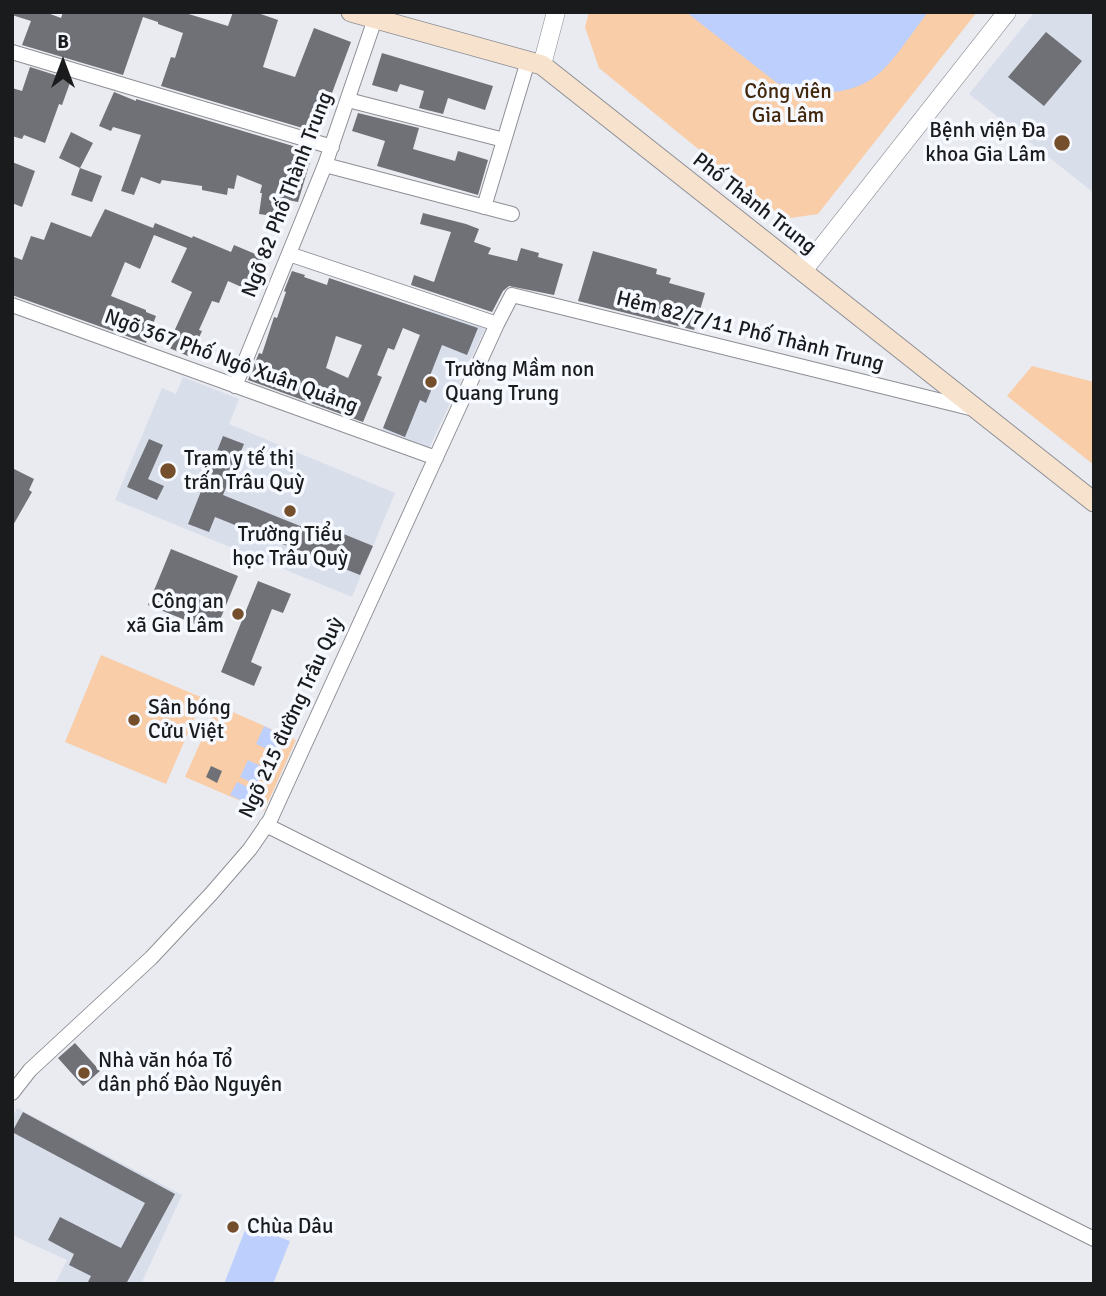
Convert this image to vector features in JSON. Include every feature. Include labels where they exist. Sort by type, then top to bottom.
[{"type":"main road","name":"Phố Thành Trung","points":[[351,12],[535,63],[1094,502]]},
{"type":"street","points":[[484,207],[504,140],[556,12]]},
{"type":"street","points":[[803,271],[1007,12]]},
{"type":"street","name":"Ngõ 82 Phố Thành Trung","points":[[235,386],[332,147],[375,19]]},
{"type":"street","points":[[12,52],[332,147]]},
{"type":"street","points":[[348,100],[504,140]]},
{"type":"street","points":[[325,165],[512,214]]},
{"type":"street","points":[[289,254],[498,324]]},
{"type":"street","name":"Ngõ 215 đường Trâu Quỳ","points":[[12,1093],[30,1070],[169,940],[229,875],[266,825],[512,295]]},
{"type":"street","name":"Hẻm 82/7/11 Phố Thành Trung","points":[[512,295],[978,411]]},
{"type":"street","name":"Ngõ 367 Phố Ngô Xuân Quảng","points":[[12,305],[436,458]]},
{"type":"street","points":[[266,825],[1094,1239]]},
{"type":"shaded area","name":"Bệnh viện Đa khoa Gia Lâm","points":[[1035,12],[1094,12],[1094,193],[969,94]]},
{"type":"shaded area","name":"Trường Mầm non Quang Trung","points":[[431,306],[484,326],[485,329],[428,450],[381,433]]},
{"type":"shaded area","name":"Trường Tiểu học Trâu Quỳ","points":[[183,377],[239,399],[229,424],[395,493],[352,597],[115,500],[162,388],[176,394]]},
{"type":"shaded area","points":[[17,1108],[182,1195],[141,1284],[55,1284],[67,1260],[12,1235],[12,1119]]},
{"type":"green space","name":"Công viên Gia Lâm","points":[[589,12],[977,12],[818,214],[784,219],[599,68],[585,27]]},
{"type":"green space","points":[[1032,366],[1094,382],[1094,465],[1007,396]]},
{"type":"green space","name":"Sân bóng Cửu Việt","points":[[101,655],[203,698],[166,784],[65,742]]},
{"type":"green space","points":[[217,705],[296,740],[264,811],[185,777]]},
{"type":"water","points":[[686,12],[928,12],[896,55],[876,76],[853,88],[815,92],[777,83]]},
{"type":"water","points":[[264,726],[282,735],[274,752],[256,744]]},
{"type":"water","points":[[248,760],[265,768],[257,785],[240,777]]},
{"type":"water","points":[[237,782],[254,790],[248,804],[230,795]]},
{"type":"water","points":[[247,1225],[290,1241],[273,1284],[224,1284]]},
{"type":"building","points":[[12,12],[45,12],[61,18],[63,12],[182,12],[228,26],[233,12],[255,12],[278,20],[263,67],[295,77],[314,28],[351,42],[316,132],[161,86],[171,57],[175,58],[183,33],[158,22],[143,17],[123,75],[22,45],[31,21],[12,15]]},
{"type":"building","points":[[1046,32],[1082,61],[1044,106],[1008,77]]},
{"type":"building","points":[[382,53],[493,86],[485,110],[448,98],[443,114],[419,108],[424,91],[400,84],[397,92],[372,85]]},
{"type":"building","points":[[30,67],[71,80],[45,143],[24,135],[22,139],[12,136],[12,88],[22,91]]},
{"type":"building","points":[[114,92],[136,101],[313,152],[298,202],[283,199],[280,217],[259,214],[262,185],[237,175],[234,189],[228,188],[227,195],[202,190],[202,186],[162,180],[160,184],[141,177],[134,195],[121,191],[141,135],[113,127],[111,131],[99,126]]},
{"type":"building","points":[[358,113],[419,128],[413,149],[455,161],[458,151],[488,160],[478,195],[377,166],[385,141],[352,131]]},
{"type":"building","points":[[71,132],[93,143],[80,168],[59,158]]},
{"type":"building","points":[[12,162],[35,171],[22,207],[12,203]]},
{"type":"building","points":[[80,168],[102,176],[92,202],[71,195]]},
{"type":"building","points":[[105,209],[153,228],[155,223],[231,252],[234,245],[267,259],[255,293],[228,281],[219,303],[212,301],[199,330],[202,331],[188,356],[167,347],[192,292],[171,282],[187,248],[154,235],[140,269],[125,262],[111,296],[156,316],[146,343],[12,295],[12,256],[22,260],[31,236],[44,240],[51,222],[91,237]]},
{"type":"building","points":[[423,213],[479,229],[474,242],[491,248],[488,254],[517,261],[521,248],[539,253],[538,257],[563,264],[554,295],[509,286],[503,291],[492,312],[411,285],[414,275],[434,282],[451,232],[420,224]]},
{"type":"building","points":[[593,251],[657,269],[656,274],[671,278],[669,283],[705,293],[694,330],[578,301]]},
{"type":"building","points":[[292,271],[327,285],[329,278],[478,328],[467,355],[442,345],[426,386],[432,388],[426,403],[420,400],[405,437],[383,428],[420,335],[403,328],[394,350],[388,348],[377,375],[382,377],[363,422],[248,380],[259,353],[262,354],[274,317],[277,318],[286,292],[284,291]],"holes":[[[336,336],[362,345],[348,378],[326,368]]]},
{"type":"building","points":[[223,436],[244,444],[223,495],[325,536],[329,528],[373,546],[360,575],[215,517],[209,532],[188,524]]},
{"type":"building","points":[[149,439],[163,445],[148,479],[164,486],[157,500],[127,487]]},
{"type":"building","points":[[12,468],[34,479],[29,490],[32,492],[12,527]]},
{"type":"building","points":[[171,549],[238,576],[215,632],[148,605]]},
{"type":"building","points":[[258,581],[291,594],[283,613],[272,609],[251,662],[262,667],[254,686],[221,672]]},
{"type":"building","points":[[211,766],[222,771],[217,783],[206,777]]},
{"type":"building","points":[[75,1043],[100,1071],[83,1086],[58,1058]]},
{"type":"building","points":[[23,1112],[175,1194],[126,1284],[87,1284],[91,1276],[69,1265],[74,1254],[48,1240],[60,1217],[121,1248],[145,1203],[12,1132]]},
{"type":"place","name":"Bệnh viện Đa khoa Gia Lâm","points":[[1062,143]]},
{"type":"place","name":"Trường Mầm non Quang Trung","points":[[431,382]]},
{"type":"place","name":"Trạm y tế thị trấn Trâu Quỳ","points":[[168,471]]},
{"type":"place","name":"Trường Tiểu học Trâu Quỳ","points":[[290,511]]},
{"type":"place","name":"Công an xã Gia Lâm","points":[[238,614]]},
{"type":"place","name":"Sân bóng Cửu Việt","points":[[134,720]]},
{"type":"place","name":"Nhà văn hóa Tổ dân phố Đào Nguyên","points":[[84,1073]]},
{"type":"place","name":"Chùa Dâu","points":[[233,1227]]}]
